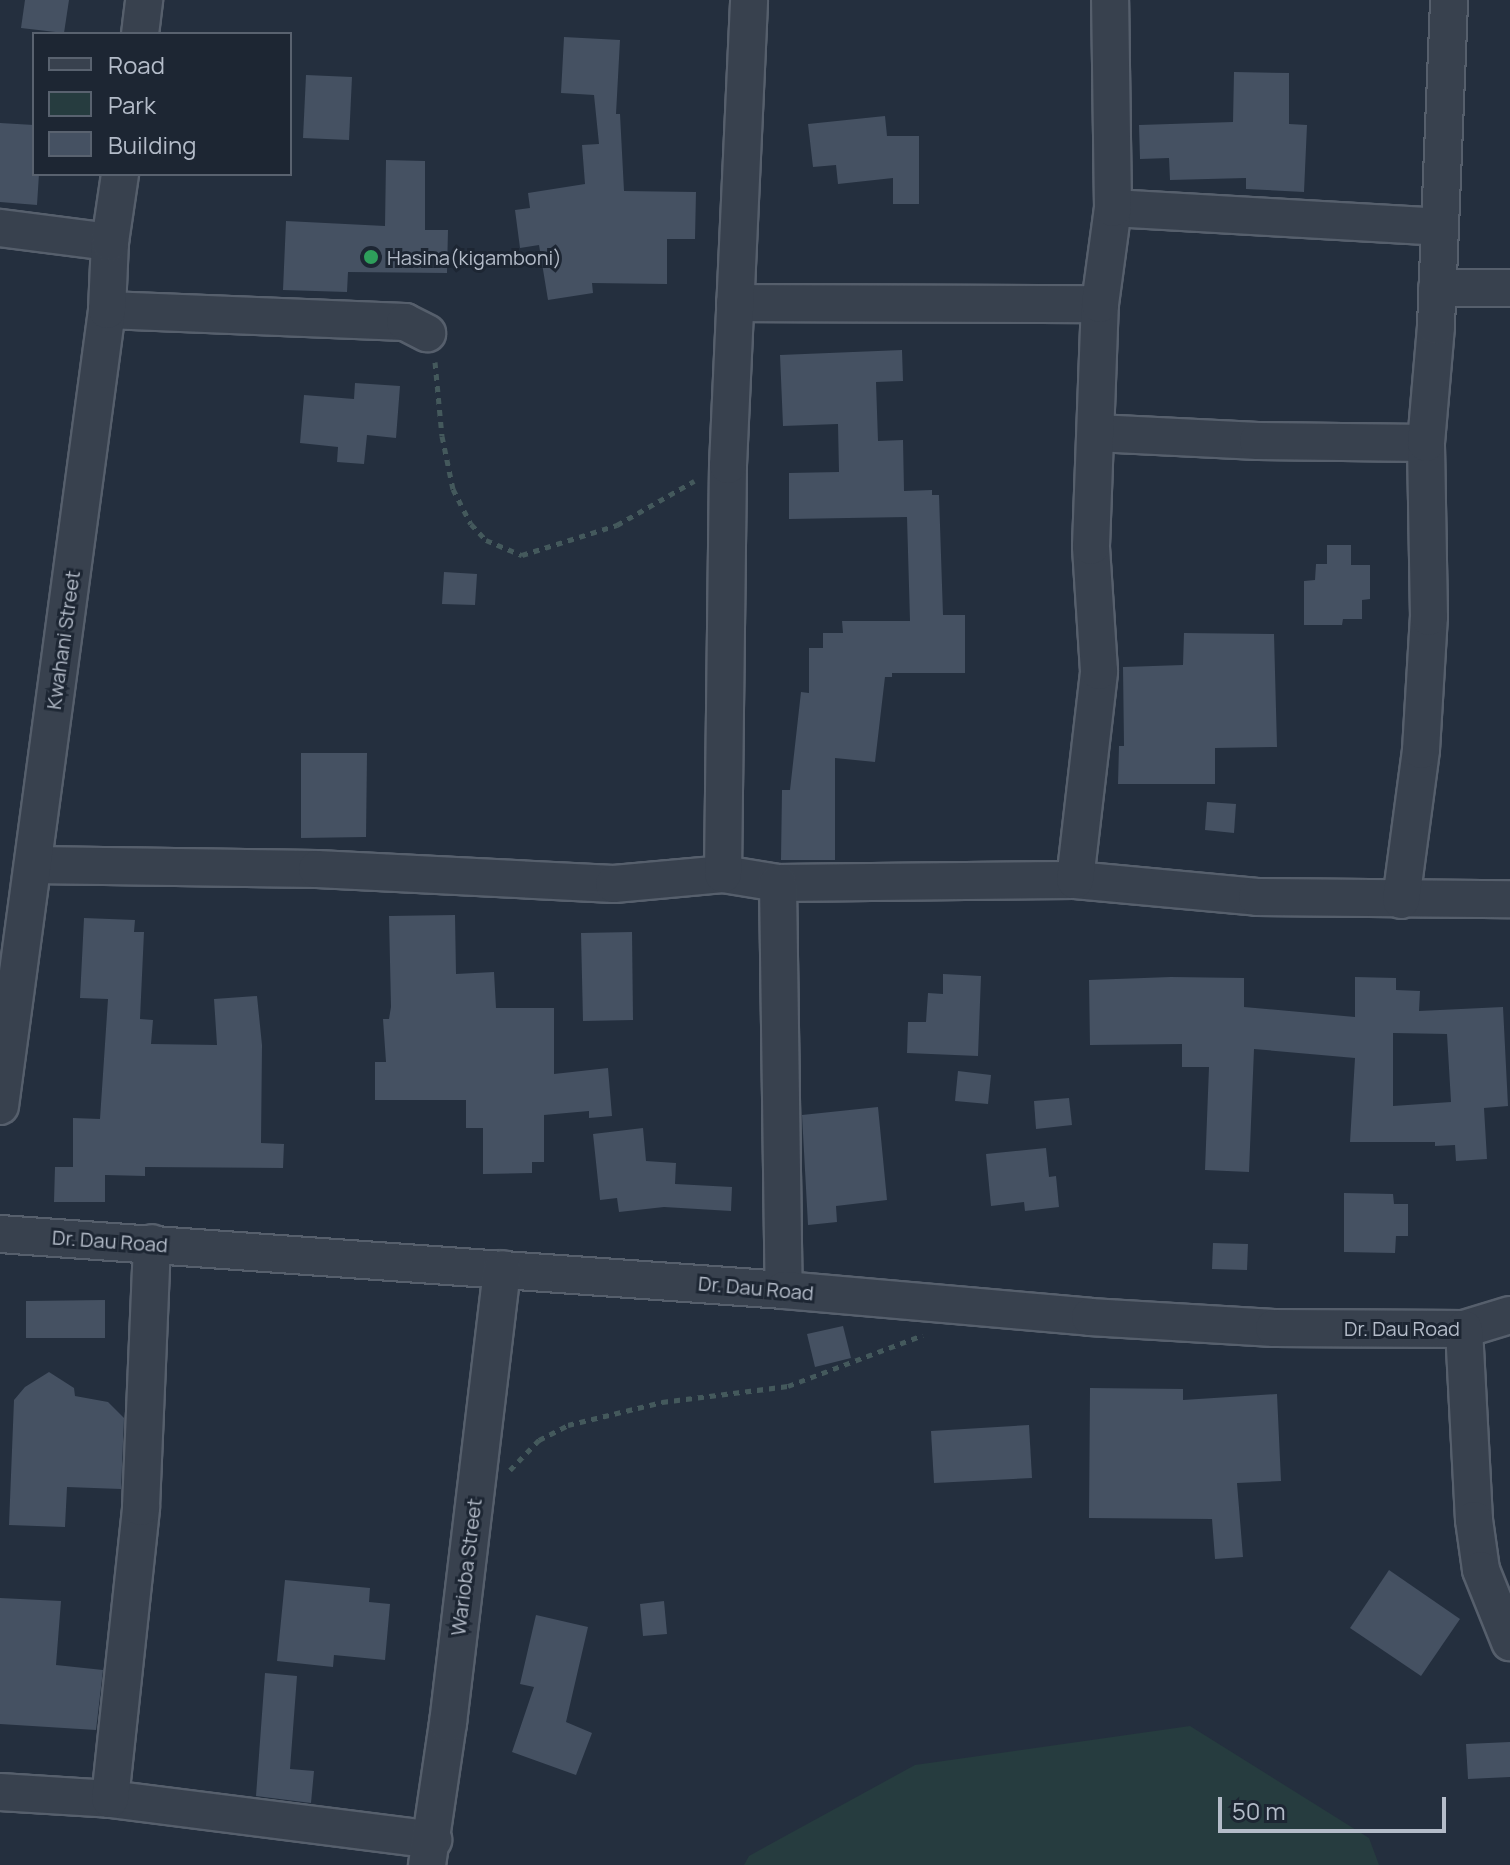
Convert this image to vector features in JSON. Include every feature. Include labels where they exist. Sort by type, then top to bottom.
[{"type":"street","points":[[140,32],[144,0]]},
{"type":"street","points":[[723,874],[728,465],[749,0]]},
{"type":"street","points":[[1075,880],[1099,671],[1091,546],[1100,304],[1113,208],[1110,0]]},
{"type":"street","points":[[1401,900],[1421,750],[1429,617],[1426,443],[1437,288],[1449,0]]},
{"type":"street","name":"Kwahani Street","points":[[0,1106],[107,310],[110,242],[120,176]]},
{"type":"street","points":[[1113,208],[1438,227]]},
{"type":"street","points":[[0,228],[110,242]]},
{"type":"street","points":[[1437,288],[1510,288]]},
{"type":"street","points":[[735,303],[1100,304]]},
{"type":"street","points":[[107,310],[405,322],[427,333]]},
{"type":"street","points":[[1096,433],[1258,441],[1426,443]]},
{"type":"street","points":[[33,865],[317,869],[614,884],[723,874],[778,883],[1075,880],[1257,897],[1510,899]]},
{"type":"street","points":[[778,883],[784,1290]]},
{"type":"street","name":"Dr. Dau Road","points":[[0,1234],[784,1290],[1090,1317],[1274,1328],[1464,1329],[1510,1315]]},
{"type":"street","points":[[110,1799],[141,1507],[152,1243]]},
{"type":"street","name":"Warioba Street","points":[[430,1853],[502,1269]]},
{"type":"street","points":[[1464,1329],[1474,1520],[1481,1570],[1510,1642]]},
{"type":"street","points":[[0,1792],[110,1799],[430,1853]]},
{"type":"path","points":[[427,333],[438,373],[442,436],[453,489],[471,524],[486,540],[522,555],[585,536],[617,525],[668,494],[728,465]]},
{"type":"path","points":[[474,1503],[539,1440],[568,1425],[662,1402],[788,1386],[820,1377],[931,1332]]},
{"type":"green space","points":[[1190,1726],[1369,1838],[1379,1865],[744,1865],[749,1856],[915,1765]]},
{"type":"building","points":[[25,0],[69,0],[64,32],[21,28]]},
{"type":"building","points":[[564,37],[620,40],[616,114],[620,114],[624,191],[696,192],[695,239],[667,239],[667,284],[592,283],[593,293],[548,300],[539,245],[520,248],[515,210],[530,208],[528,193],[585,184],[582,145],[599,144],[594,95],[561,93]]},
{"type":"building","points":[[1234,72],[1289,73],[1289,124],[1307,125],[1304,192],[1246,189],[1246,178],[1170,180],[1169,158],[1140,159],[1139,125],[1233,122]]},
{"type":"building","points":[[306,75],[352,77],[349,140],[303,138]]},
{"type":"building","points":[[885,116],[887,136],[919,136],[919,204],[893,204],[893,178],[838,184],[836,165],[813,167],[808,124]]},
{"type":"building","points":[[0,123],[32,125],[32,176],[39,176],[37,205],[0,202]]},
{"type":"building","points":[[386,160],[425,161],[425,230],[448,230],[447,273],[348,272],[347,292],[283,290],[286,221],[385,226]]},
{"type":"building","points":[[902,350],[903,381],[876,382],[878,441],[903,440],[904,491],[932,490],[932,495],[939,495],[943,615],[965,615],[965,673],[892,673],[892,677],[885,677],[875,762],[835,758],[835,860],[781,860],[782,790],[790,790],[801,692],[809,693],[809,648],[823,648],[823,633],[843,633],[842,621],[910,621],[907,517],[789,519],[789,473],[839,472],[838,424],[783,426],[780,355]]},
{"type":"building","points":[[355,383],[400,386],[396,438],[367,435],[364,464],[337,462],[338,447],[300,443],[304,395],[354,399]]},
{"type":"building","points":[[1327,545],[1351,545],[1351,565],[1370,565],[1370,599],[1362,600],[1362,619],[1343,619],[1342,625],[1304,625],[1304,581],[1315,580],[1316,564],[1327,564]]},
{"type":"building","points":[[444,572],[477,574],[475,605],[442,604]]},
{"type":"building","points":[[1184,633],[1274,634],[1277,747],[1215,748],[1215,784],[1118,784],[1119,746],[1124,746],[1123,667],[1183,665]]},
{"type":"building","points":[[301,753],[367,753],[366,837],[301,838]]},
{"type":"building","points":[[1207,802],[1236,804],[1234,833],[1205,830]]},
{"type":"building","points":[[455,915],[456,974],[494,972],[496,1008],[554,1008],[554,1074],[608,1068],[612,1116],[589,1118],[589,1111],[544,1115],[544,1162],[532,1162],[532,1173],[483,1174],[483,1128],[466,1128],[466,1100],[375,1100],[375,1062],[386,1062],[383,1019],[389,1019],[391,1007],[389,916]]},
{"type":"building","points":[[84,918],[135,920],[134,932],[144,932],[140,1019],[153,1020],[151,1044],[217,1045],[214,999],[257,996],[262,1045],[261,1143],[284,1144],[283,1168],[145,1167],[145,1176],[105,1175],[105,1202],[54,1202],[55,1167],[73,1167],[73,1118],[100,1119],[108,999],[80,998]]},
{"type":"building","points":[[632,932],[633,1020],[583,1021],[581,933]]},
{"type":"building","points":[[943,974],[981,976],[978,1056],[907,1053],[908,1022],[926,1022],[928,993],[943,994]]},
{"type":"building","points":[[1355,977],[1396,978],[1396,990],[1420,991],[1419,1011],[1503,1007],[1508,1106],[1484,1108],[1487,1159],[1456,1161],[1455,1145],[1435,1146],[1435,1142],[1350,1142],[1355,1058],[1254,1049],[1249,1172],[1205,1170],[1209,1067],[1182,1067],[1182,1044],[1090,1045],[1089,980],[1244,978],[1244,1007],[1355,1017]],"holes":[[[1393,1033],[1447,1034],[1451,1102],[1393,1106]]]},
{"type":"building","points":[[958,1071],[991,1075],[988,1104],[955,1101]]},
{"type":"building","points":[[1069,1098],[1072,1125],[1036,1129],[1034,1101]]},
{"type":"building","points":[[878,1107],[887,1200],[836,1206],[837,1222],[808,1225],[802,1115]]},
{"type":"building","points":[[643,1128],[646,1161],[676,1163],[675,1184],[732,1187],[731,1211],[664,1207],[619,1212],[617,1198],[600,1200],[593,1134]]},
{"type":"building","points":[[1046,1148],[1049,1177],[1056,1176],[1059,1207],[1025,1211],[1024,1202],[991,1206],[986,1154]]},
{"type":"building","points":[[1344,1193],[1393,1194],[1394,1204],[1408,1204],[1408,1236],[1396,1236],[1395,1253],[1344,1252]]},
{"type":"building","points":[[1213,1243],[1248,1244],[1247,1270],[1212,1269]]},
{"type":"building","points":[[105,1300],[105,1338],[26,1338],[26,1301]]},
{"type":"building","points":[[843,1326],[851,1358],[815,1367],[807,1334]]},
{"type":"building","points":[[49,1372],[74,1388],[75,1396],[108,1402],[124,1418],[121,1489],[67,1487],[65,1527],[9,1525],[14,1400],[25,1387]]},
{"type":"building","points":[[1090,1388],[1183,1389],[1183,1400],[1277,1394],[1281,1481],[1237,1483],[1243,1557],[1215,1559],[1212,1519],[1089,1518]]},
{"type":"building","points":[[1029,1425],[1032,1478],[934,1483],[931,1431]]},
{"type":"building","points":[[1389,1570],[1460,1619],[1421,1676],[1350,1628]]},
{"type":"building","points":[[285,1580],[370,1588],[369,1602],[390,1604],[385,1660],[334,1655],[333,1667],[277,1661]]},
{"type":"building","points":[[0,1598],[61,1601],[56,1665],[103,1670],[96,1730],[0,1724]]},
{"type":"building","points":[[664,1601],[667,1634],[643,1636],[640,1604]]},
{"type":"building","points":[[536,1615],[588,1627],[566,1722],[592,1733],[576,1775],[512,1752],[534,1687],[520,1684]]},
{"type":"building","points":[[265,1673],[297,1676],[290,1769],[314,1771],[311,1803],[256,1796]]},
{"type":"building","points":[[1510,1742],[1510,1777],[1468,1779],[1466,1744]]},
{"type":"place","name":"Hasina(kigamboni)","points":[[371,257]]}]
